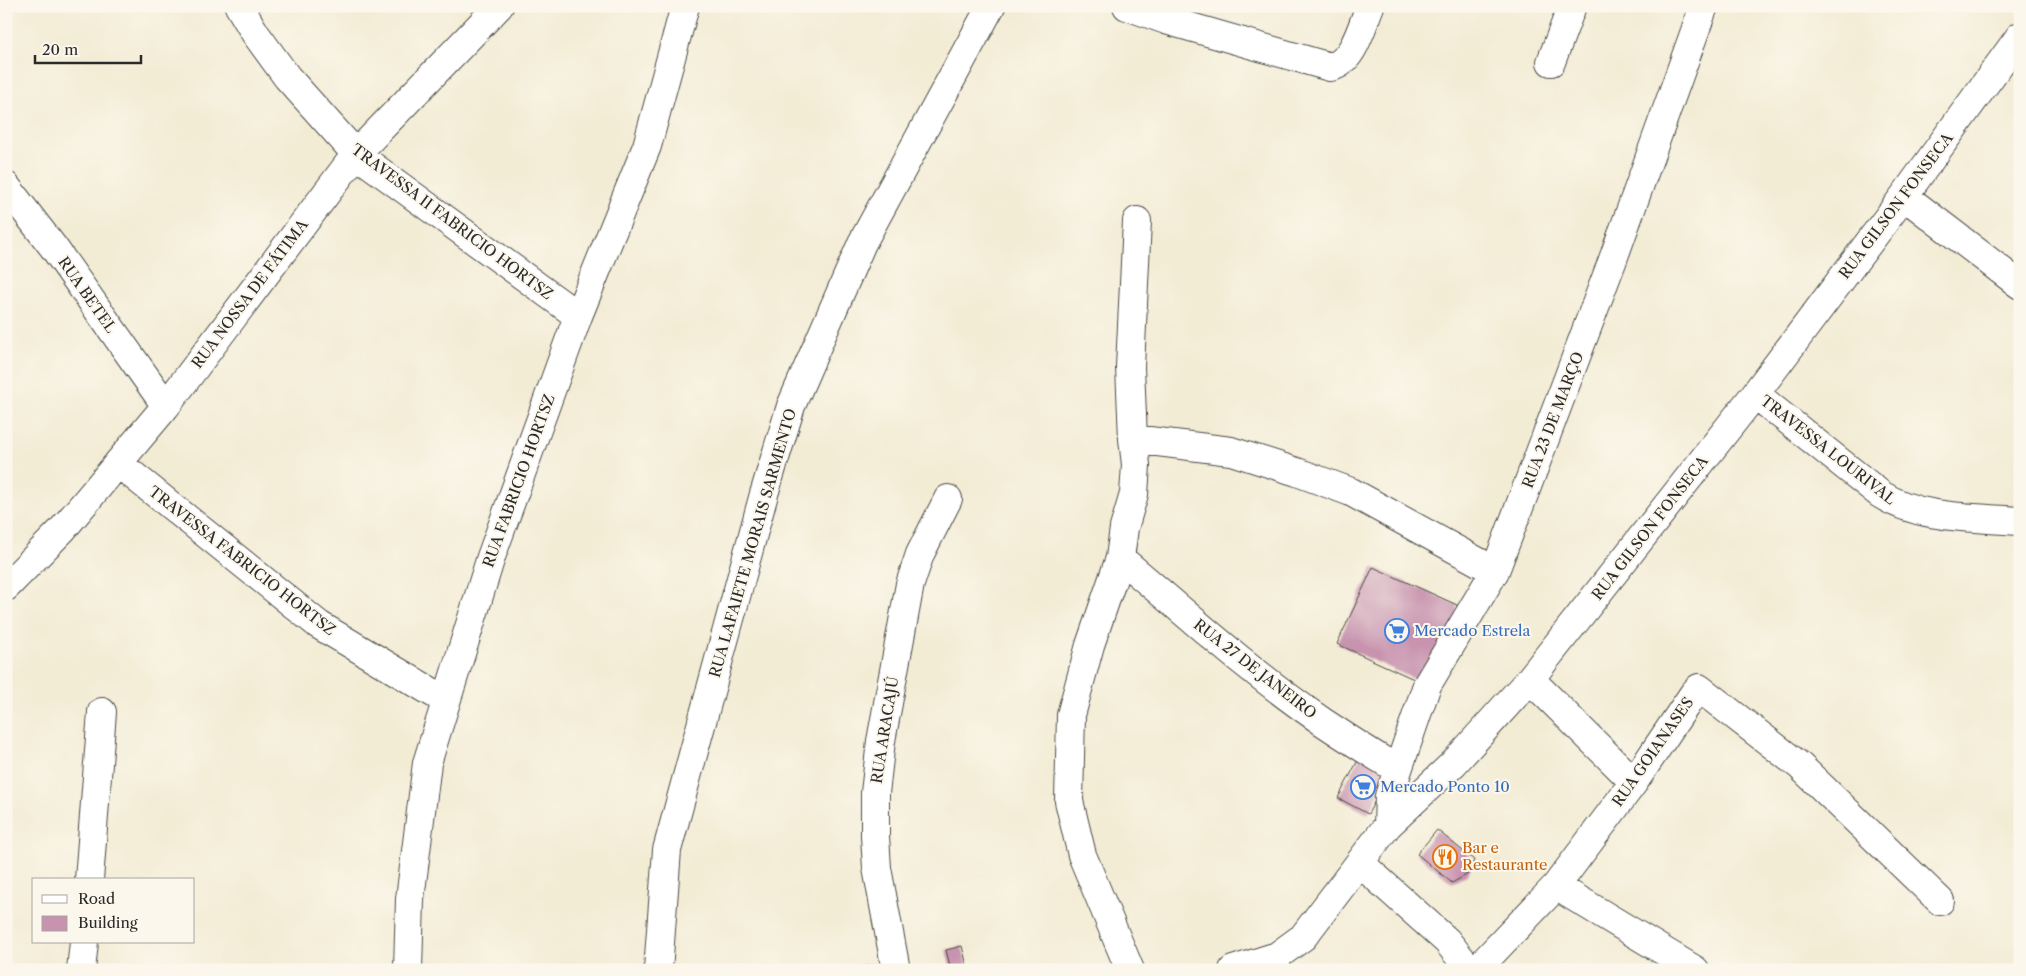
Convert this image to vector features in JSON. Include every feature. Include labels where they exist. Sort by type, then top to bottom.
[{"type":"street","name":"TRAVESSA II FABRICIO HORTSZ","points":[[239,6],[255,33],[287,77],[356,154],[578,316]]},
{"type":"street","name":"RUA NOSSA DE FÁTIMA","points":[[6,587],[62,530],[166,406],[356,154],[499,6]]},
{"type":"street","name":"RUA FABRICIO HORTSZ","points":[[408,970],[410,899],[427,763],[445,700],[491,557],[578,316],[646,146],[685,6]]},
{"type":"street","name":"RUA LAFAIETE MORAIS SARMENTO","points":[[658,970],[666,850],[764,494],[791,406],[862,243],[992,6]]},
{"type":"street","points":[[1127,6],[1166,20],[1330,67],[1343,62],[1356,40],[1370,6]]},
{"type":"street","points":[[1552,62],[1572,6]]},
{"type":"street","name":"RUA 23 DE MARÇO","points":[[1388,825],[1389,796],[1427,685],[1495,571],[1606,279],[1704,6]]},
{"type":"street","name":"RUA GILSON FONSECA","points":[[1234,970],[1277,956],[1303,937],[1388,825],[1454,763],[1530,679],[1755,394],[1904,196],[2020,36]]},
{"type":"street","name":"RUA BETEL","points":[[6,186],[166,406]]},
{"type":"street","points":[[1904,196],[2020,285]]},
{"type":"street","points":[[1130,970],[1082,855],[1069,801],[1071,715],[1090,645],[1120,558],[1124,528],[1134,494],[1136,465],[1130,367],[1137,221]]},
{"type":"street","name":"TRAVESSA LOURIVAL","points":[[1755,394],[1896,505],[1926,512],[2020,521]]},
{"type":"street","points":[[1133,439],[1231,451],[1297,472],[1350,492],[1495,571]]},
{"type":"street","name":"TRAVESSA FABRICIO HORTSZ","points":[[118,464],[319,625],[445,700]]},
{"type":"street","name":"RUA ARACAJÚ","points":[[896,970],[878,868],[875,836],[875,794],[879,758],[910,584],[920,554],[948,499]]},
{"type":"street","name":"RUA 27 DE JANEIRO","points":[[1120,558],[1202,628],[1278,689],[1322,721],[1397,769]]},
{"type":"street","points":[[1530,679],[1634,782]]},
{"type":"street","name":"RUA GOIANASES","points":[[1476,970],[1556,886],[1634,782],[1699,688],[1800,766],[1940,901]]},
{"type":"street","points":[[89,878],[102,712]]},
{"type":"street","points":[[1360,863],[1447,941],[1470,970]]},
{"type":"street","points":[[1556,886],[1695,970]]},
{"type":"street","points":[[81,970],[84,944]]},
{"type":"building","name":"Mercado Estrela","points":[[1373,567],[1457,605],[1457,619],[1427,685],[1337,644]]},
{"type":"building","name":"Mercado Ponto 10","points":[[1364,749],[1388,776],[1368,814],[1338,798]]},
{"type":"building","name":"Bar e Restaurante","points":[[1437,830],[1474,860],[1468,874],[1452,883],[1417,854]]},
{"type":"building","points":[[962,946],[968,970],[951,970],[946,950]]},
{"type":"building","points":[[881,964],[882,970],[858,970],[857,967]]},
{"type":"place","name":"Mercado Estrela","points":[[1397,631]]},
{"type":"place","name":"Mercado Ponto 10","points":[[1363,787]]},
{"type":"place","name":"Bar e Restaurante","points":[[1445,857]]}]
